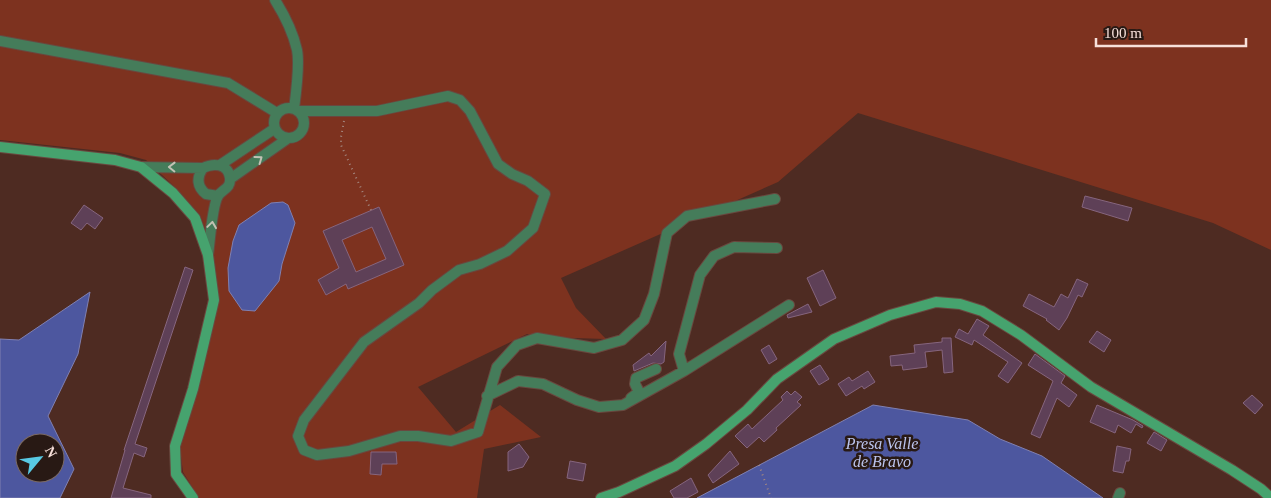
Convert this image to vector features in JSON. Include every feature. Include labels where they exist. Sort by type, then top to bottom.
[{"type":"main road","points":[[0,147],[115,160],[141,167],[173,193],[195,218],[208,255],[214,300],[193,389],[175,446],[176,474],[193,498]]},
{"type":"main road","points":[[601,498],[675,466],[706,444],[747,410],[777,379],[834,339],[890,314],[936,302],[960,304],[982,312],[1021,335],[1091,387],[1232,470],[1271,498]]},
{"type":"street","points":[[230,179],[287,139],[299,135],[303,130],[303,117],[296,110],[297,52],[288,22],[275,0]]},
{"type":"street","points":[[0,41],[228,83],[277,112]]},
{"type":"street","points":[[287,139],[277,134],[274,129],[274,117],[282,109],[346,112],[377,111],[448,96],[460,100],[470,111],[498,164],[512,174],[528,181],[545,194],[533,228],[507,251],[480,264],[459,270],[432,290],[419,303],[364,342],[304,420],[298,436],[304,450],[317,455],[349,451],[400,436],[418,436],[451,441],[478,432],[496,367],[517,345],[537,338],[594,348],[622,340],[644,320],[654,294],[668,233],[688,216],[775,199]]},
{"type":"street","points":[[220,165],[274,129]]},
{"type":"street","points":[[141,167],[203,168],[211,164],[220,165],[229,174],[229,187],[218,196],[212,220],[208,255]]},
{"type":"street","points":[[203,168],[198,179],[199,185],[206,194],[218,196]]},
{"type":"street","points":[[684,371],[679,354],[700,275],[714,256],[734,247],[777,248]]},
{"type":"street","points":[[487,396],[518,381],[543,384],[576,400],[599,407],[622,405],[684,371],[789,305]]},
{"type":"street","points":[[622,405],[639,392],[635,384],[636,378],[656,369]]},
{"type":"path","points":[[346,112],[340,137],[342,145],[372,210]]},
{"type":"path","points":[[760,465],[771,498]]},
{"type":"shaded area","points":[[0,0],[1271,0],[1271,250],[1213,223],[858,113],[778,182],[561,278],[576,308],[606,339],[542,337],[527,334],[418,387],[456,432],[500,405],[541,437],[484,449],[477,498],[199,498],[183,472],[180,449],[219,300],[213,252],[200,215],[177,189],[146,160],[120,153],[0,140]]},
{"type":"water","points":[[283,202],[288,205],[295,223],[282,264],[279,281],[255,311],[242,310],[229,291],[228,268],[233,241],[239,225],[271,203]]},
{"type":"water","points":[[90,292],[78,354],[48,416],[56,433],[15,433],[15,483],[65,483],[65,451],[74,469],[60,498],[0,498],[0,339],[19,340]]},
{"type":"water","name":"Presa Valle de Bravo","points":[[873,405],[968,420],[1000,439],[1042,456],[1103,498],[697,498]]},
{"type":"building","points":[[1085,196],[1132,208],[1128,221],[1082,207]]},
{"type":"building","points":[[84,205],[103,218],[95,229],[87,223],[81,230],[71,223]]},
{"type":"building","points":[[379,207],[404,265],[348,289],[346,284],[326,295],[318,280],[339,268],[323,231]],"holes":[[[372,227],[386,259],[356,272],[342,240]]]},
{"type":"building","points":[[185,267],[193,270],[135,444],[147,448],[144,457],[134,453],[123,488],[151,495],[151,498],[111,498],[124,450]]},
{"type":"building","points":[[823,270],[836,298],[820,306],[807,278]]},
{"type":"building","points":[[1077,279],[1088,284],[1082,297],[1078,295],[1059,330],[1047,319],[1023,306],[1029,294],[1054,307],[1061,294],[1068,298]]},
{"type":"building","points":[[808,304],[812,312],[788,318],[787,315]]},
{"type":"building","points":[[977,319],[989,326],[983,335],[1022,363],[1008,383],[998,376],[1008,362],[974,340],[972,345],[955,337],[959,329],[968,334]]},
{"type":"building","points":[[1097,331],[1111,340],[1104,352],[1089,342]]},
{"type":"building","points":[[942,338],[951,338],[953,372],[944,373],[942,350],[925,352],[927,367],[903,370],[902,365],[891,366],[890,356],[915,353],[914,345],[942,342]]},
{"type":"building","points":[[666,341],[664,362],[661,364],[653,363],[634,371],[633,365],[649,353],[651,356]]},
{"type":"building","points":[[769,345],[777,359],[769,364],[761,350]]},
{"type":"building","points":[[1035,354],[1065,376],[1061,383],[1077,395],[1069,407],[1057,398],[1040,438],[1031,434],[1053,381],[1028,365]]},
{"type":"building","points":[[820,365],[829,379],[819,385],[810,371]]},
{"type":"building","points":[[868,371],[875,382],[864,389],[862,386],[846,396],[838,384],[849,377],[852,381]]},
{"type":"building","points":[[787,391],[791,395],[795,391],[802,397],[797,402],[801,405],[764,442],[759,437],[747,448],[735,436],[748,424],[752,429],[783,400],[781,397]]},
{"type":"building","points":[[1252,395],[1263,405],[1255,414],[1243,403]]},
{"type":"building","points":[[1097,405],[1143,426],[1142,428],[1136,424],[1131,433],[1118,425],[1115,433],[1090,422]]},
{"type":"building","points":[[1154,432],[1167,440],[1161,451],[1147,443]]},
{"type":"building","points":[[519,444],[529,457],[523,467],[508,471],[508,452]]},
{"type":"building","points":[[1117,446],[1131,449],[1129,461],[1126,461],[1123,473],[1113,471]]},
{"type":"building","points":[[730,451],[739,464],[713,483],[708,475]]},
{"type":"building","points":[[371,452],[396,452],[397,464],[382,464],[381,475],[370,474]]},
{"type":"building","points":[[570,461],[586,464],[583,481],[567,478]]},
{"type":"building","points":[[691,478],[698,492],[687,498],[674,498],[670,491]]}]
